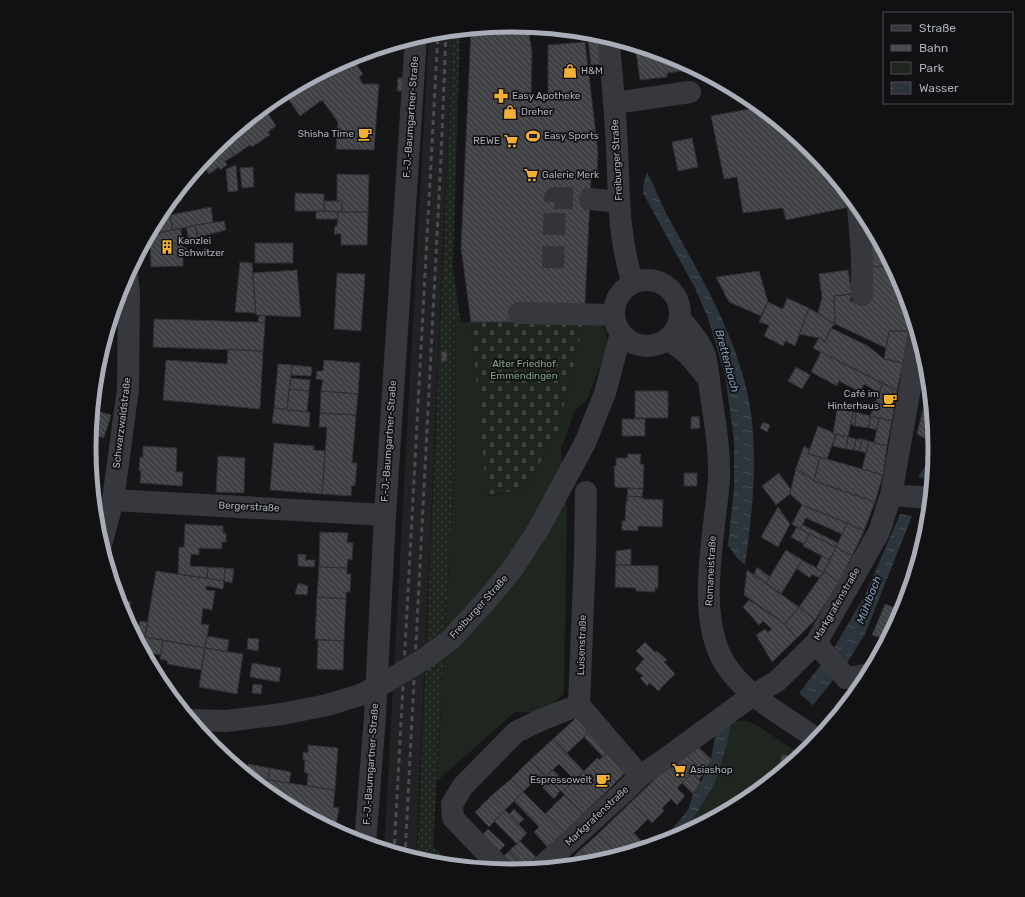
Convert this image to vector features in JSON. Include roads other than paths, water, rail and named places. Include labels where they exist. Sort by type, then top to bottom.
[{"type":"street","name":"Freiburger Straße","points":[[609,43],[615,103],[620,227],[625,256],[633,283]]},
{"type":"street","name":"F.-J.-Baumgartner-Straße","points":[[365,838],[375,716],[385,515],[416,44]]},
{"type":"street","points":[[615,103],[690,92]]},
{"type":"street","points":[[590,199],[619,202]]},
{"type":"street","points":[[859,217],[862,256],[862,295]]},
{"type":"street","points":[[525,314],[612,321],[631,342],[644,346],[656,345],[667,340],[675,331],[680,318],[680,308],[677,298],[671,290],[663,284],[653,280],[643,280],[633,283],[625,288],[615,305],[612,321]]},
{"type":"street","name":"Schwarzwaldstraße","points":[[104,532],[113,500],[128,389],[128,288]]},
{"type":"street","name":"Romaneistraße","points":[[680,318],[695,336],[705,356],[719,447],[719,479],[710,578],[709,615],[714,636],[725,663],[737,679],[753,695],[813,737]]},
{"type":"street","name":"Freiburger Straße","points":[[605,393],[612,321]]},
{"type":"street","name":"Romaneistraße","points":[[667,340],[678,346],[691,357],[708,379]]},
{"type":"street","name":"Freiburger Straße","points":[[197,720],[226,721],[282,714],[328,705],[360,695],[388,681],[427,657],[450,640],[486,601],[513,568],[538,530],[585,443],[605,393],[619,373],[644,346]]},
{"type":"street","name":"Markgrafenstraße","points":[[546,863],[640,776],[753,695],[776,682],[828,657],[879,532],[913,497],[918,355]]},
{"type":"street","name":"Luisenstraße","points":[[580,705],[586,492]]},
{"type":"street","name":"Bergerstraße","points":[[113,500],[385,515]]},
{"type":"street","points":[[828,657],[846,678],[862,675]]},
{"type":"street","points":[[498,864],[453,818],[452,804],[463,786],[516,732],[543,719],[580,705],[640,776]]},
{"type":"water","name":"Brettenbach","points":[[647,172],[666,213],[718,310],[735,351],[748,395],[754,443],[754,468],[751,517],[745,565],[736,557],[728,545],[734,489],[734,440],[725,375],[708,318],[696,290],[643,193]]},
{"type":"water","points":[[929,461],[928,479],[918,477]]},
{"type":"water","name":"Mühlbach","points":[[900,514],[912,516],[865,634],[847,663],[813,705],[799,693],[834,648],[866,593]]},
{"type":"water","points":[[731,721],[727,744],[714,785],[688,826],[668,835],[688,810],[693,794],[701,782],[711,759],[717,724]]},
{"type":"water","points":[[792,749],[798,752],[790,759]]},
{"type":"tunnel","points":[[553,268],[555,198],[590,199]]},
{"type":"railway","points":[[405,851],[441,158],[446,38]]},
{"type":"railway","points":[[394,848],[438,39]]},
{"type":"place","name":"H&M","points":[[570,71]]},
{"type":"place","name":"Easy Apotheke","points":[[501,96]]},
{"type":"place","name":"Dreher","points":[[510,112]]},
{"type":"place","name":"Shisha Time","points":[[365,134]]},
{"type":"place","name":"Easy Sports","points":[[533,136]]},
{"type":"place","name":"REWE","points":[[511,141]]},
{"type":"place","name":"Galerie Merk","points":[[531,175]]},
{"type":"place","name":"Kanzlei Schwitzer","points":[[167,247]]},
{"type":"place","name":"Café im Hinterhaus","points":[[890,400]]},
{"type":"place","name":"Asiashop","points":[[679,770]]},
{"type":"place","name":"Espressowelt","points":[[603,780]]},
{"type":"park label","name":"Alter Friedhof Emmendingen","points":[[524,370]]}]
